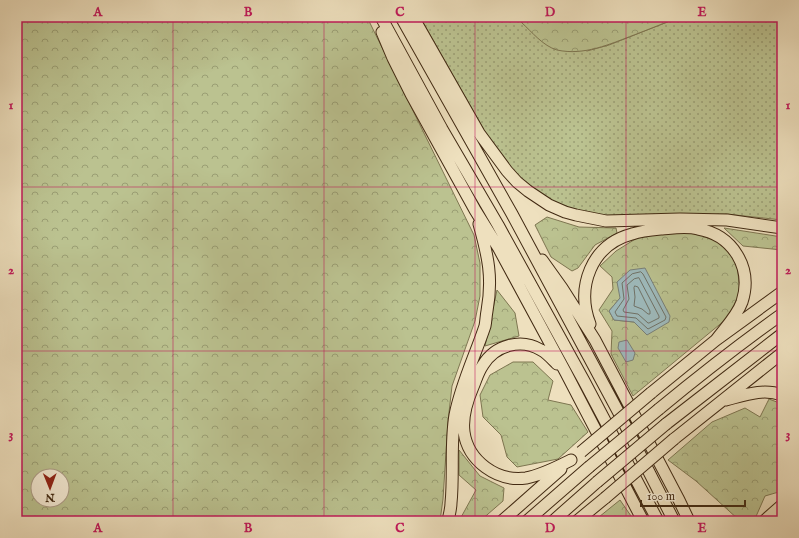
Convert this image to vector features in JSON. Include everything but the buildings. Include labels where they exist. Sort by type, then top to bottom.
[{"type":"highway","points":[[375,17],[411,94],[475,210],[498,247],[643,521]]},
{"type":"highway","points":[[381,17],[442,129],[502,232],[588,388],[658,521]]},
{"type":"highway","points":[[401,17],[512,214],[620,415],[674,521]]},
{"type":"highway","points":[[413,17],[483,140],[507,171],[528,192],[550,205],[565,212],[606,221],[680,219],[727,220],[782,228]]},
{"type":"highway","points":[[448,521],[451,503],[452,438],[455,416],[459,397],[485,325],[489,299],[489,262],[475,210]]},
{"type":"highway","points":[[512,214],[595,340],[689,521]]},
{"type":"highway","points":[[595,340],[586,315],[584,294],[588,275],[596,259],[612,243],[632,234],[651,230],[686,228],[697,228],[720,236],[732,247],[742,263],[745,287],[741,304],[716,340]]},
{"type":"highway","points":[[502,521],[571,460],[651,393],[716,340],[782,292]]},
{"type":"highway","points":[[527,521],[658,409],[726,355],[782,314]]},
{"type":"highway","points":[[553,521],[666,424],[782,334]]},
{"type":"highway","points":[[566,373],[547,354],[533,346],[518,344],[496,351],[489,357],[478,372],[467,403],[464,416],[464,432],[470,449],[484,467],[492,472],[508,477],[525,478],[533,476],[571,460]]},
{"type":"highway","points":[[577,521],[674,439],[782,353]]},
{"type":"highway","points":[[720,402],[749,393],[768,392],[782,395]]},
{"type":"highway","points":[[679,500],[695,521]]},
{"type":"highway","points":[[764,521],[782,505]]},
{"type":"green space","points":[[17,17],[367,17],[474,235],[480,263],[480,296],[475,321],[452,386],[440,521],[17,521]]},
{"type":"green space","points":[[420,17],[526,17],[521,22],[587,51],[609,45],[680,17],[782,17],[782,220],[726,214],[629,217],[586,214],[550,201],[520,180],[488,137]]},
{"type":"green space","points":[[525,17],[680,17],[597,48],[567,51],[552,48],[538,38],[521,22]]},
{"type":"green space","points":[[547,217],[579,227],[616,228],[617,233],[595,245],[578,268],[572,271],[551,257],[535,225]]},
{"type":"green space","points":[[724,228],[782,237],[782,250],[743,246]]},
{"type":"green space","points":[[669,232],[705,233],[720,241],[737,264],[740,292],[736,311],[633,396],[611,354],[612,331],[599,310],[613,289],[612,277],[600,266],[616,251],[637,238]],"holes":[[[620,298],[634,322],[614,320],[609,311]]]},
{"type":"green space","points":[[497,290],[515,313],[519,336],[485,346]]},
{"type":"green space","points":[[513,362],[533,362],[553,381],[548,400],[571,405],[588,432],[558,459],[517,467],[507,457],[501,435],[483,417],[480,395],[490,375]]},
{"type":"green space","points":[[769,399],[782,404],[782,491],[765,496],[754,521],[739,520],[696,481],[668,460],[712,422],[745,408],[760,417]]},
{"type":"green space","points":[[459,450],[480,476],[504,488],[503,501],[480,521],[459,521],[476,490],[459,475]]},
{"type":"green space","points":[[620,500],[631,516],[631,521],[594,521]]},
{"type":"water","points":[[645,268],[670,316],[669,322],[647,335],[634,322],[614,320],[609,311],[620,298],[617,282],[630,270]]},
{"type":"water","points":[[627,340],[635,353],[633,360],[626,362],[618,348],[619,342]]}]
